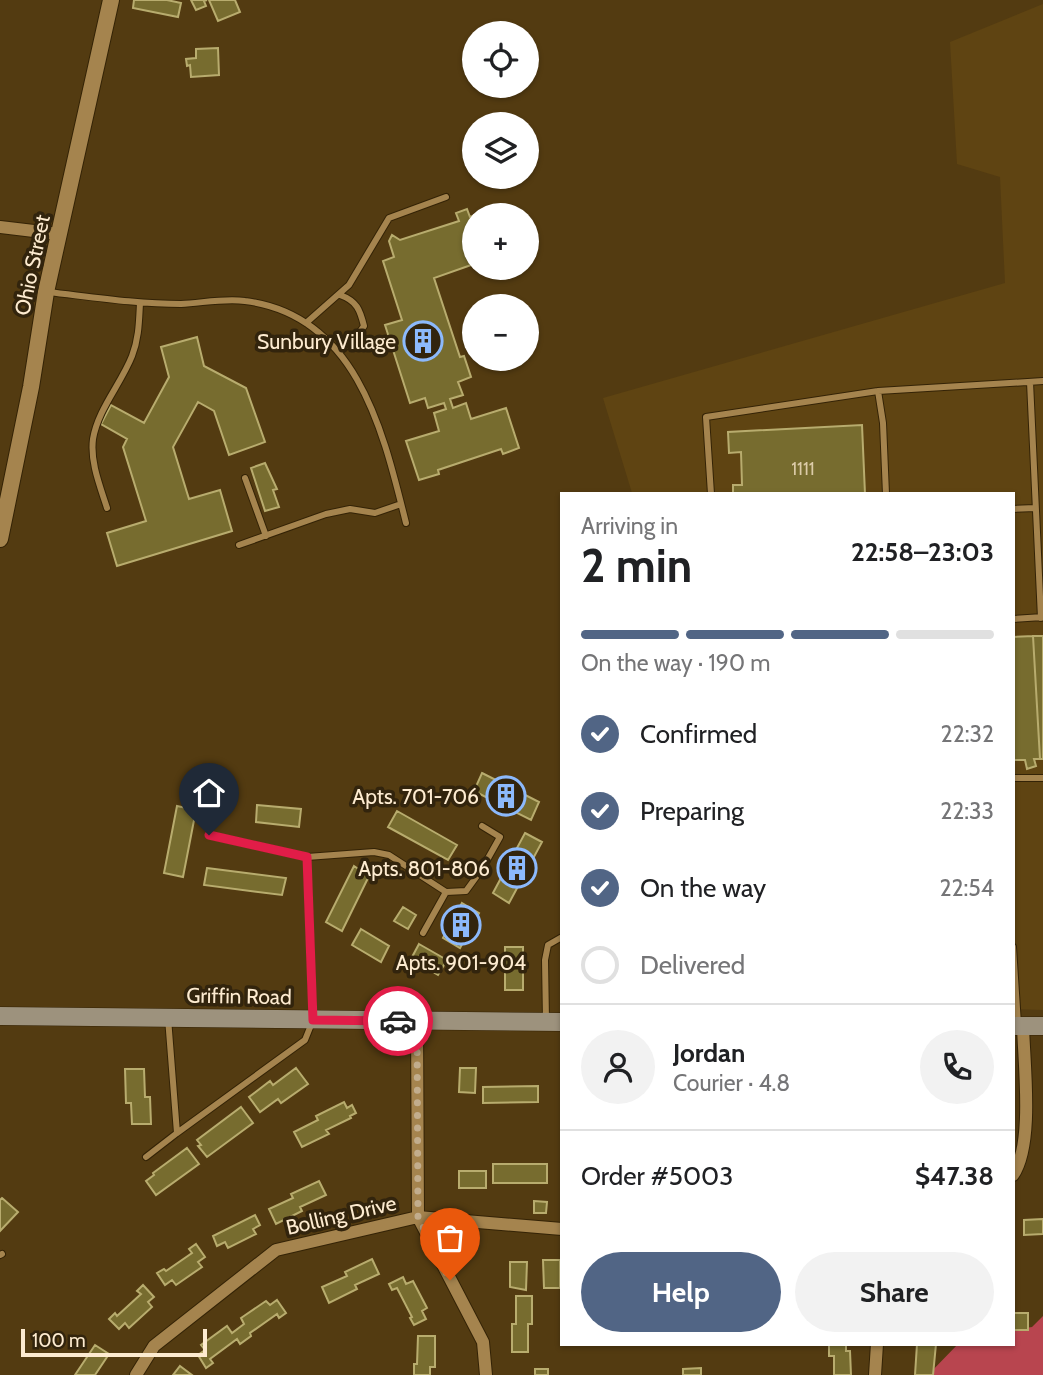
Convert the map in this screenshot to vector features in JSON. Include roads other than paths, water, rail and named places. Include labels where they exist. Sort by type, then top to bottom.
[{"type":"main road","name":"Griffin Road","points":[[0,1016],[554,1022]]},
{"type":"main road","points":[[1018,1026],[1043,1026]]},
{"type":"street","name":"Ohio Street","points":[[0,540],[46,292],[111,0]]},
{"type":"street","points":[[0,228],[59,234]]},
{"type":"street","points":[[417,1021],[418,1217],[483,1342],[486,1375]]},
{"type":"street","points":[[1015,1172],[1021,1163],[1026,1130],[1018,1026]]},
{"type":"street","name":"Bolling Drive","points":[[135,1375],[154,1346],[276,1250],[418,1217],[560,1229]]},
{"type":"street","points":[[876,1375],[877,1346]]},
{"type":"lane","points":[[306,323],[349,285],[389,218],[446,197]]},
{"type":"lane","points":[[46,292],[140,303],[181,304],[243,300],[271,305],[306,323],[340,351],[366,396],[406,523]]},
{"type":"lane","points":[[340,295],[359,307],[364,326],[355,340],[340,351]]},
{"type":"lane","points":[[107,508],[94,461],[93,441],[98,420],[132,355],[138,335],[140,303]]},
{"type":"lane","points":[[711,492],[706,417],[878,391],[1043,381]]},
{"type":"lane","points":[[1015,619],[1042,618],[1030,382]]},
{"type":"lane","points":[[878,391],[883,423],[886,492]]},
{"type":"lane","points":[[245,478],[266,536]]},
{"type":"lane","points":[[239,545],[326,514],[351,509],[375,513],[401,504]]},
{"type":"lane","points":[[1015,509],[1035,508]]},
{"type":"lane","points":[[1015,778],[1043,778]]},
{"type":"lane","points":[[209,835],[307,857],[374,852],[389,855],[446,892],[466,891],[482,869],[499,837],[482,826]]},
{"type":"lane","points":[[146,1157],[305,1040],[313,1020],[307,857]]},
{"type":"lane","points":[[424,933],[446,892]]},
{"type":"lane","points":[[554,1022],[545,960],[548,945],[560,938]]},
{"type":"lane","points":[[1015,993],[1018,1026]]},
{"type":"lane","points":[[168,1018],[177,1133]]},
{"type":"place","name":"Sunbury Village","points":[[423,341]]},
{"type":"place","name":"Apts. 701-706","points":[[506,796]]},
{"type":"place","name":"Apts. 801-806","points":[[517,868]]},
{"type":"place","name":"Apts. 901-904","points":[[461,925]]}]
